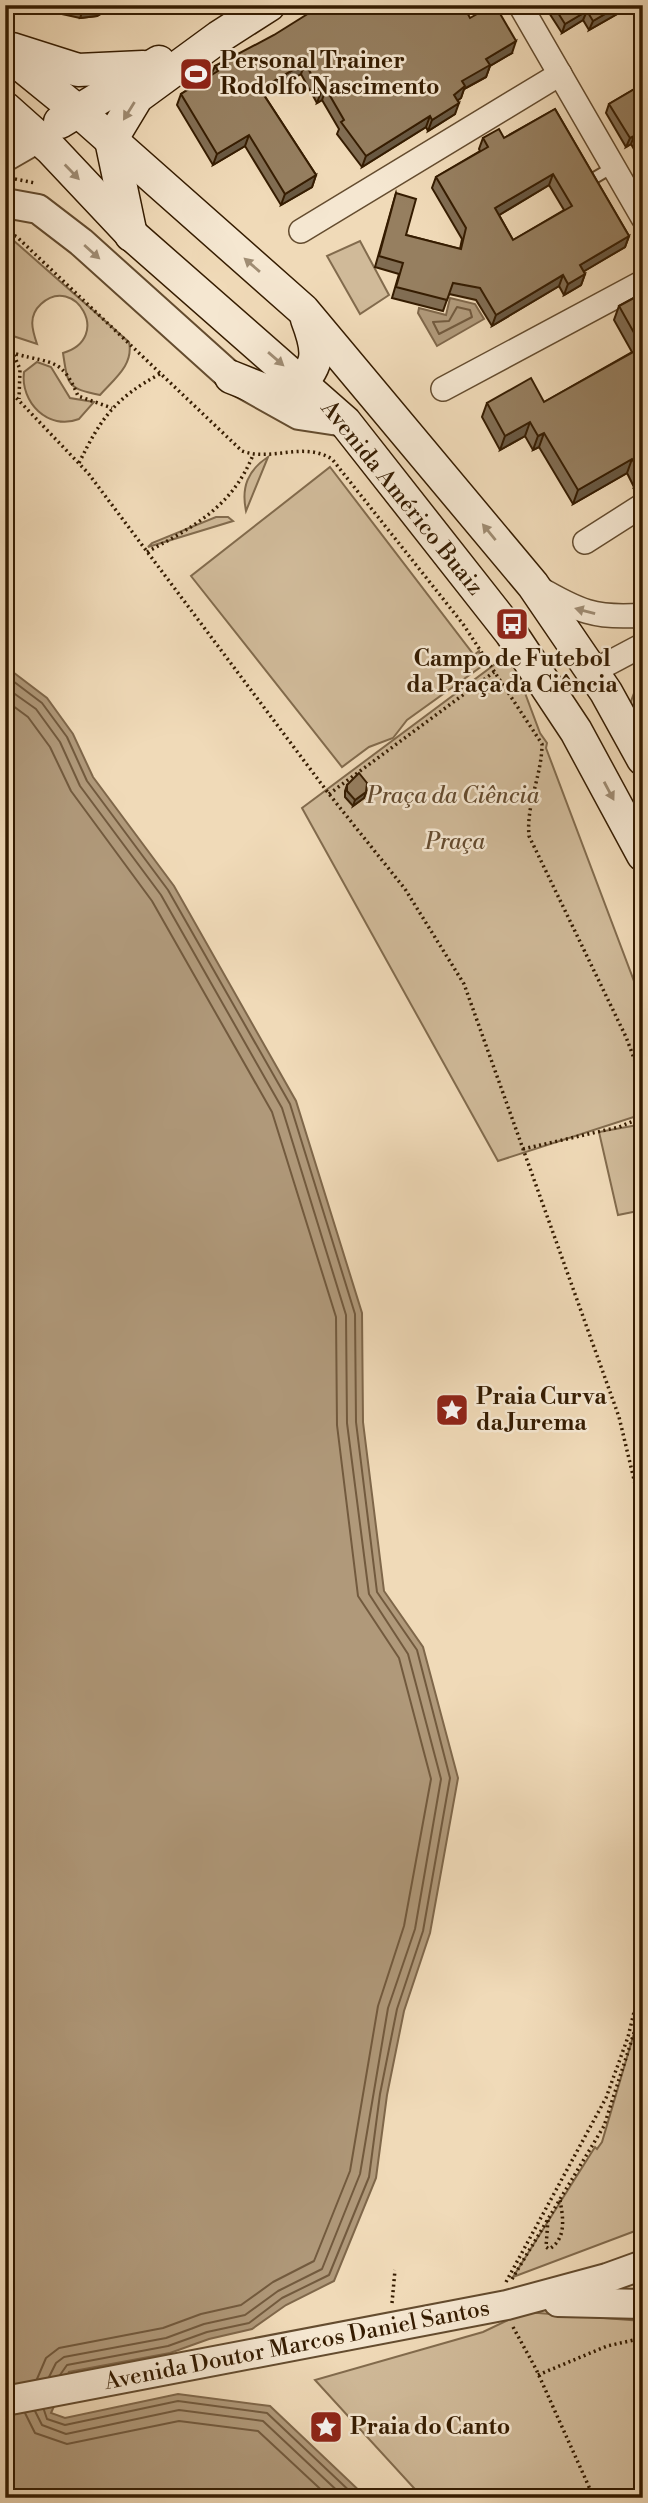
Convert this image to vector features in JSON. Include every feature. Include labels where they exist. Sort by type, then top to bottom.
[{"type":"main road","points":[[132,235],[111,140],[137,97],[266,6]]},
{"type":"main road","points":[[38,138],[148,66],[219,37]]},
{"type":"main road","points":[[5,46],[78,70],[148,66]]},
{"type":"main road","name":"Avenida Américo Buaiz","points":[[5,52],[77,110],[303,310],[533,584],[606,692],[643,759]]},
{"type":"main road","name":"Avenida Américo Buaiz","points":[[5,108],[38,138],[132,235],[303,382],[345,422],[478,589],[576,731],[643,855]]},
{"type":"main road","points":[[231,377],[279,396],[292,394],[314,365],[318,347],[303,310]]},
{"type":"main road","points":[[478,589],[558,678],[569,682],[592,672]]},
{"type":"street","points":[[520,5],[560,74],[605,172],[643,218]]},
{"type":"street","points":[[301,230],[560,74]]},
{"type":"street","points":[[5,157],[38,138]]},
{"type":"street","points":[[5,202],[38,209],[81,242],[231,377],[299,415],[345,422]]},
{"type":"street","points":[[443,389],[643,282]]},
{"type":"street","points":[[585,542],[643,506]]},
{"type":"street","points":[[533,584],[576,610],[606,617],[643,615]]},
{"type":"street","points":[[592,672],[643,645]]},
{"type":"street","points":[[511,2304],[607,2278],[643,2265]]},
{"type":"street","points":[[511,2304],[621,2301],[643,2304]]},
{"type":"street","name":"Avenida Doutor Marcos Daniel Santos","points":[[5,2400],[511,2304]]},
{"type":"path","points":[[5,230],[17,237],[242,451],[253,455],[310,451],[332,459],[430,580],[542,744],[542,760],[528,822],[529,836],[626,1037],[643,1082]]},
{"type":"path","points":[[5,335],[16,354],[21,385],[19,399]]},
{"type":"path","points":[[16,354],[61,366],[69,373],[78,396],[112,408]]},
{"type":"path","points":[[79,464],[99,422],[138,385],[160,374]]},
{"type":"path","points":[[5,386],[79,464],[329,794],[405,889],[464,984],[618,1417],[643,1517]]},
{"type":"path","points":[[146,553],[205,520],[244,478],[253,455]]},
{"type":"path","points":[[329,794],[494,671]]},
{"type":"path","points":[[523,1149],[619,1127],[643,1117]]},
{"type":"path","points":[[511,2304],[606,2098],[628,2037],[643,1975]]},
{"type":"path","points":[[594,2498],[538,2375],[511,2304],[513,2277],[604,2126],[643,2005]]},
{"type":"path","points":[[548,2218],[546,2247],[550,2249],[557,2245],[561,2235],[560,2200]]},
{"type":"path","points":[[391,2326],[395,2270]]},
{"type":"path","points":[[538,2375],[607,2346],[643,2338]]},
{"type":"green space","points":[[5,233],[129,342],[126,365],[100,395],[75,387],[66,373],[63,353],[78,345],[86,335],[84,311],[76,302],[66,296],[54,297],[41,304],[33,318],[37,344],[13,336],[5,330]]},
{"type":"green space","points":[[360,241],[389,295],[360,314],[327,256]]},
{"type":"green space","points":[[37,362],[51,367],[70,398],[94,402],[79,419],[57,421],[38,411],[31,403],[24,383],[24,372]]},
{"type":"green space","points":[[268,457],[246,511],[245,487],[251,473]]},
{"type":"green space","points":[[330,467],[474,655],[479,651],[482,666],[407,720],[393,738],[369,747],[342,767],[191,576]]},
{"type":"green space","points":[[216,517],[228,517],[233,521],[148,547],[152,543]]},
{"type":"green space","name":"Praça","points":[[510,653],[540,733],[547,743],[546,748],[643,1005],[643,1114],[498,1161],[302,808]]},
{"type":"green space","points":[[643,669],[643,729],[630,704]]},
{"type":"green space","points":[[643,1124],[643,1210],[618,1215],[599,1132]]},
{"type":"green space","points":[[643,2003],[643,2228],[513,2277],[595,2147],[597,2149],[602,2142]]},
{"type":"green space","points":[[525,2312],[643,2321],[643,2498],[423,2498],[315,2380],[483,2332]]},
{"type":"water","points":[[450,298],[475,304],[484,319],[437,346],[418,313],[419,308],[446,315]]},
{"type":"water","points":[[5,666],[47,698],[73,734],[93,777],[174,886],[296,1101],[362,1313],[363,1422],[384,1591],[423,1647],[458,1778],[430,1933],[404,2011],[387,2095],[376,2178],[334,2281],[286,2305],[252,2329],[209,2339],[170,2353],[69,2372],[51,2413],[65,2418],[178,2394],[270,2406],[367,2498],[5,2498]]},
{"type":"building","points":[[322,5],[463,5],[470,18],[495,5],[516,41],[486,59],[490,65],[462,81],[465,86],[454,95],[459,103],[432,120],[430,116],[366,156],[341,122],[344,120],[326,89],[321,92],[305,63],[260,89],[316,175],[285,194],[249,135],[217,154],[181,94],[218,71],[215,66],[274,35]]},
{"type":"building","points":[[553,5],[620,5],[593,21],[587,11],[565,24]]},
{"type":"building","points":[[643,84],[643,150],[634,136],[630,138],[609,104]]},
{"type":"building","points":[[555,109],[629,236],[580,265],[585,274],[568,284],[563,275],[496,315],[480,288],[453,283],[447,300],[396,287],[403,263],[379,256],[396,193],[416,199],[406,235],[461,249],[466,228],[436,177],[488,147],[483,138],[499,129],[504,138]],"holes":[[[553,174],[572,206],[513,240],[495,208]]]},
{"type":"building","points":[[643,293],[643,471],[640,472],[632,459],[578,490],[544,433],[538,436],[530,422],[505,436],[487,403],[531,378],[544,402],[642,347],[619,306]]},
{"type":"building","points":[[359,773],[367,783],[366,792],[355,800],[347,791],[347,785]]},
{"type":"place","name":"Personal Trainer Rodolfo Nascimento","points":[[196,74]]},
{"type":"place","name":"Campo de Futebol da Praça da Ciência","points":[[512,624]]},
{"type":"place","name":"Praia Curva da Jurema","points":[[452,1410]]},
{"type":"place","name":"Praia do Canto","points":[[326,2427]]},
{"type":"park label","name":"Praça da Ciência","points":[[453,796]]}]
